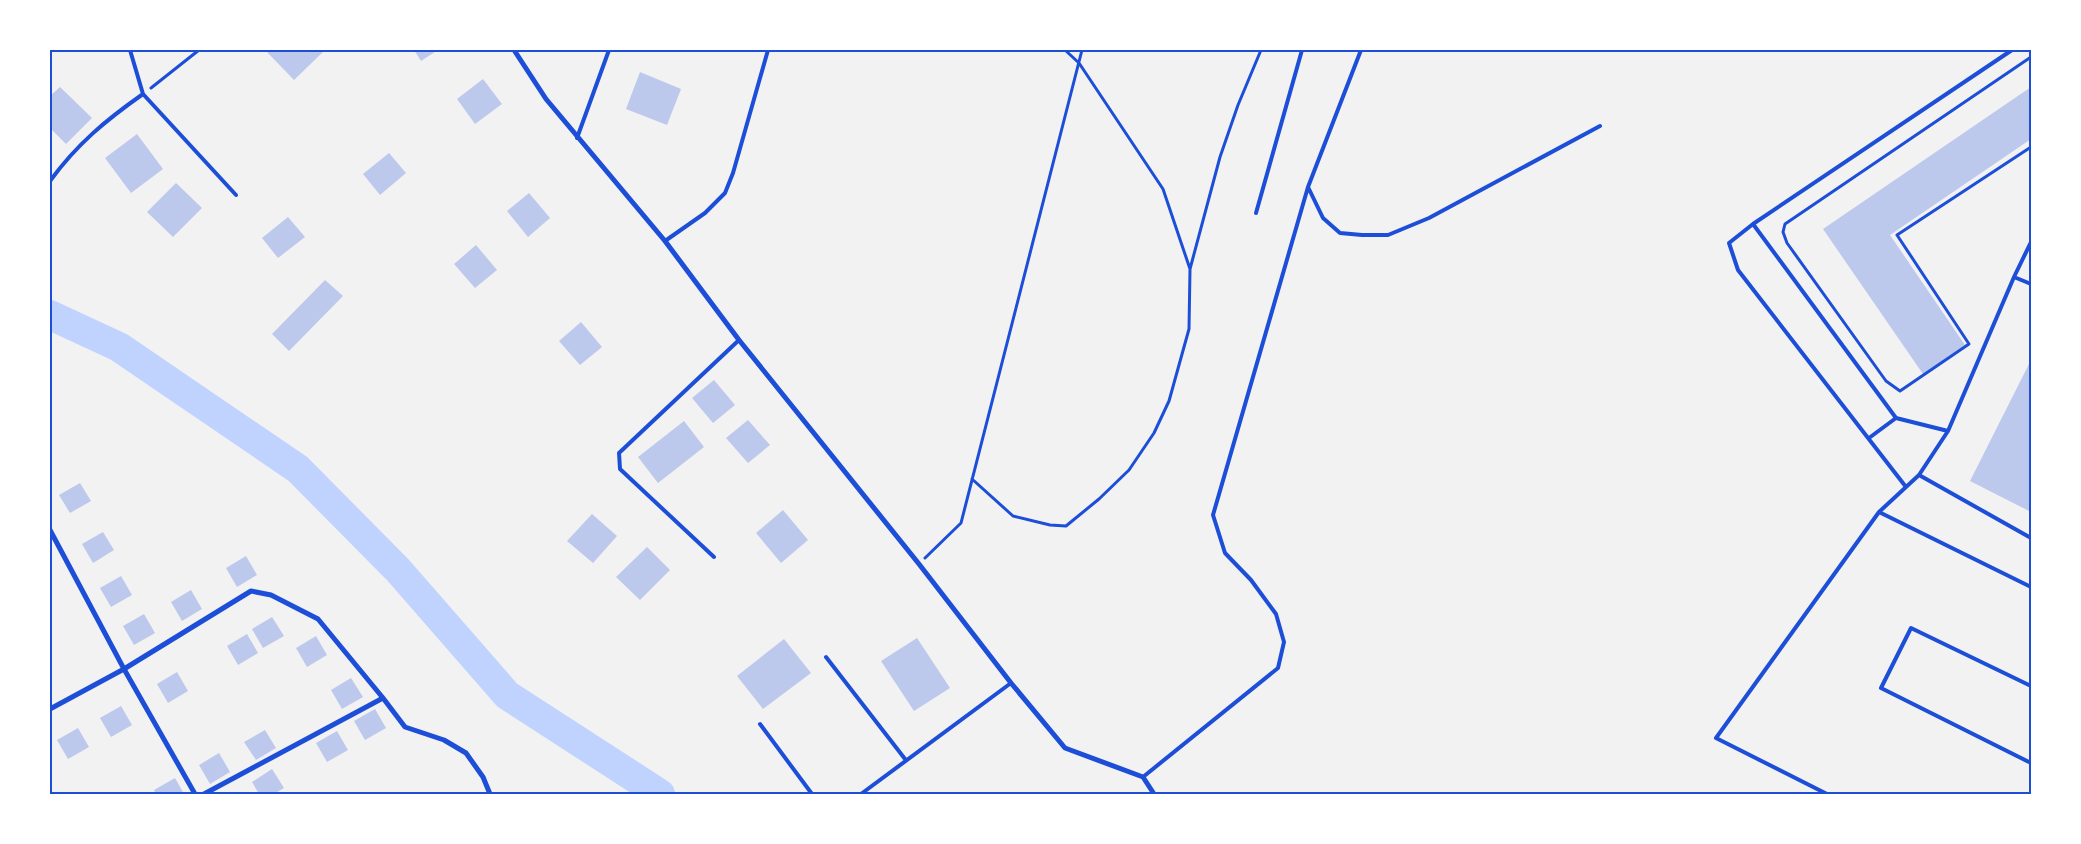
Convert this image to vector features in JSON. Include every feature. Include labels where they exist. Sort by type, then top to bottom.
[{"type":"street","points":[[514,50],[546,99],[664,241],[739,340],[919,564],[1010,683],[1065,748],[1143,778],[1154,794]]},
{"type":"street","points":[[50,530],[124,669],[195,794]]},
{"type":"street","points":[[50,709],[124,669],[251,591],[271,595],[318,619],[383,698],[405,728],[444,740],[466,753],[483,777],[490,794]]},
{"type":"street","points":[[204,794],[383,698]]},
{"type":"lane","points":[[130,50],[143,94],[236,195]]},
{"type":"lane","points":[[577,138],[609,50]]},
{"type":"lane","points":[[664,241],[705,213],[725,193],[734,173],[768,50]]},
{"type":"lane","points":[[1256,213],[1302,50]]},
{"type":"lane","points":[[1143,778],[1278,668],[1284,642],[1276,614],[1251,580],[1225,553],[1213,515],[1308,187],[1361,50]]},
{"type":"lane","points":[[1906,487],[1738,270],[1729,243],[1753,224],[2012,50]]},
{"type":"lane","points":[[50,180],[67,157],[99,127],[143,94]]},
{"type":"lane","points":[[1308,187],[1323,218],[1340,233],[1388,235],[1429,218],[1600,126]]},
{"type":"lane","points":[[1753,224],[1896,418],[1948,431]]},
{"type":"lane","points":[[1827,794],[1716,738],[1879,512],[1919,475],[1948,431],[2014,276],[2031,242]]},
{"type":"lane","points":[[2014,276],[2031,284]]},
{"type":"lane","points":[[714,557],[620,469],[619,453],[739,340]]},
{"type":"lane","points":[[1868,438],[1896,418]]},
{"type":"lane","points":[[1919,475],[2031,538]]},
{"type":"lane","points":[[1879,512],[2031,587]]},
{"type":"lane","points":[[2031,686],[1911,628],[1881,688],[2031,763]]},
{"type":"lane","points":[[826,657],[905,760]]},
{"type":"lane","points":[[861,794],[1010,683]]},
{"type":"lane","points":[[760,724],[812,794]]},
{"type":"path","points":[[143,94],[199,50]]},
{"type":"path","points":[[1065,50],[1079,63],[1162,189],[1190,269]]},
{"type":"path","points":[[919,564],[961,523],[1082,50]]},
{"type":"path","points":[[972,479],[1013,516],[1050,525],[1066,526],[1099,499],[1129,470],[1154,433],[1169,401],[1189,329],[1190,269],[1220,157],[1238,105],[1261,50]]},
{"type":"path","points":[[2031,58],[1785,224],[1783,232],[1787,243],[1886,381],[1900,391],[1969,344],[1897,235],[2031,147]]},
{"type":"building","points":[[265,50],[325,50],[294,80]]},
{"type":"building","points":[[414,50],[438,50],[421,61]]},
{"type":"building","points":[[640,72],[681,89],[667,125],[626,109]]},
{"type":"building","points":[[483,79],[502,104],[475,124],[457,99]]},
{"type":"building","points":[[60,87],[92,118],[66,144],[50,128],[50,96]]},
{"type":"building","points":[[2031,87],[2031,139],[1890,235],[1965,345],[1923,374],[1823,229]]},
{"type":"building","points":[[137,134],[163,169],[131,193],[105,158]]},
{"type":"building","points":[[389,153],[406,173],[380,195],[363,174]]},
{"type":"building","points":[[176,183],[202,208],[173,237],[147,212]]},
{"type":"building","points":[[529,193],[550,218],[528,237],[507,211]]},
{"type":"building","points":[[288,217],[305,237],[278,258],[262,238]]},
{"type":"building","points":[[476,245],[497,270],[475,288],[454,264]]},
{"type":"building","points":[[325,280],[343,296],[289,351],[272,334]]},
{"type":"building","points":[[581,322],[602,347],[580,365],[559,341]]},
{"type":"building","points":[[2031,360],[2031,512],[1970,481]]},
{"type":"building","points":[[714,380],[735,405],[713,423],[692,398]]},
{"type":"building","points":[[748,420],[770,445],[748,463],[726,438]]},
{"type":"building","points":[[684,421],[704,447],[658,483],[638,457]]},
{"type":"building","points":[[80,483],[91,501],[70,513],[59,495]]},
{"type":"building","points":[[783,510],[808,540],[781,563],[756,533]]},
{"type":"building","points":[[592,514],[617,536],[593,563],[567,541]]},
{"type":"building","points":[[103,532],[114,550],[93,563],[82,544]]},
{"type":"building","points":[[647,547],[670,570],[640,600],[616,577]]},
{"type":"building","points":[[246,556],[257,575],[237,587],[226,568]]},
{"type":"building","points":[[121,576],[132,595],[111,607],[100,588]]},
{"type":"building","points":[[191,590],[202,609],[182,621],[171,602]]},
{"type":"building","points":[[144,614],[155,633],[134,645],[123,626]]},
{"type":"building","points":[[272,617],[284,636],[263,648],[252,629]]},
{"type":"building","points":[[247,634],[258,653],[238,665],[227,646]]},
{"type":"building","points":[[316,636],[327,655],[307,667],[296,648]]},
{"type":"building","points":[[917,638],[950,688],[914,711],[881,661]]},
{"type":"building","points":[[784,639],[811,673],[763,709],[737,676]]},
{"type":"building","points":[[177,672],[188,691],[168,703],[157,684]]},
{"type":"building","points":[[351,678],[363,697],[342,709],[331,690]]},
{"type":"building","points":[[121,706],[132,725],[111,737],[100,718]]},
{"type":"building","points":[[375,709],[386,728],[365,740],[354,721]]},
{"type":"building","points":[[78,728],[89,747],[68,759],[57,740]]},
{"type":"building","points":[[265,730],[276,748],[256,760],[244,742]]},
{"type":"building","points":[[337,731],[348,750],[327,762],[316,743]]},
{"type":"building","points":[[219,753],[230,772],[210,784],[199,765]]},
{"type":"building","points":[[272,769],[284,788],[274,794],[259,794],[252,782]]},
{"type":"building","points":[[175,778],[184,794],[156,794],[154,790]]},
{"type":"waterway","points":[[50,315],[119,347],[298,469],[398,570],[507,695],[660,794]]}]
